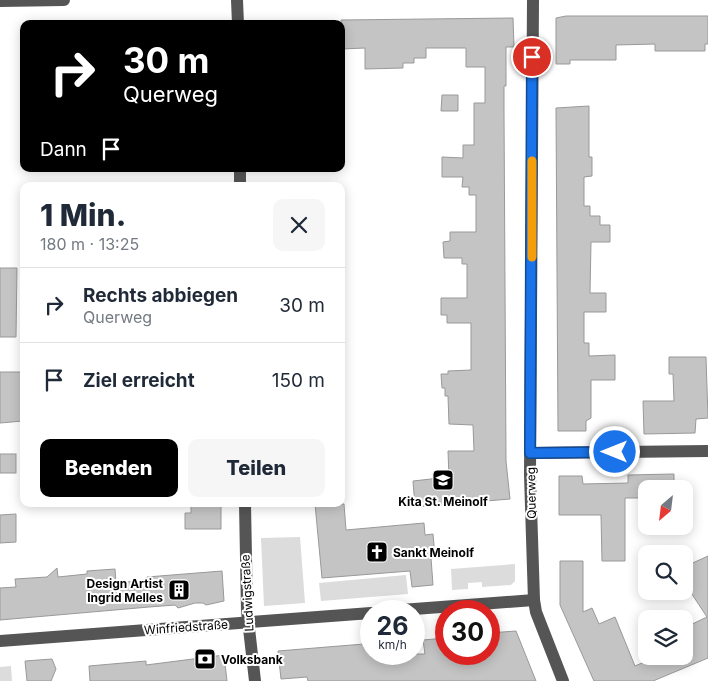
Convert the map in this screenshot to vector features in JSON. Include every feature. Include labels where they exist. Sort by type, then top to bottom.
[{"type":"street","points":[[0,1],[64,0]]},
{"type":"street","points":[[237,0],[238,20]]},
{"type":"street","name":"Querweg","points":[[533,0],[530,453],[534,600],[536,612],[563,681]]},
{"type":"street","points":[[530,453],[708,451]]},
{"type":"street","name":"Ludwigstraße","points":[[245,507],[248,622],[255,681]]},
{"type":"street","points":[[425,608],[534,600]]},
{"type":"street","name":"Winfriedstraße","points":[[0,641],[360,614]]},
{"type":"shaded area","points":[[300,537],[305,603],[264,606],[261,538]]},
{"type":"shaded area","points":[[515,564],[515,581],[511,585],[482,587],[482,582],[468,583],[468,589],[452,590],[451,569]]},
{"type":"shaded area","points":[[406,575],[408,594],[321,601],[319,583]]},
{"type":"shaded area","points":[[11,666],[12,681],[0,681],[0,667]]},
{"type":"building","points":[[566,16],[708,16],[708,44],[705,44],[705,51],[655,51],[655,44],[616,45],[616,60],[570,60],[570,64],[556,64],[556,18]]},
{"type":"building","points":[[513,18],[514,47],[506,47],[506,86],[504,86],[506,461],[510,499],[415,507],[413,481],[449,477],[448,451],[474,451],[473,425],[449,424],[448,396],[445,396],[445,388],[442,388],[441,374],[448,374],[448,371],[471,370],[471,323],[447,323],[447,315],[441,315],[441,298],[467,298],[467,264],[462,264],[462,258],[444,258],[443,242],[450,241],[450,232],[476,232],[476,195],[469,195],[469,187],[462,187],[463,177],[442,177],[442,157],[463,158],[463,145],[474,145],[474,103],[485,103],[485,67],[466,67],[466,48],[426,48],[426,58],[414,58],[414,63],[403,63],[403,68],[365,69],[365,48],[345,49],[345,20],[341,20]]},
{"type":"building","points":[[442,95],[458,95],[458,111],[441,111]]},
{"type":"building","points":[[589,106],[589,157],[592,157],[592,176],[584,177],[584,206],[590,206],[590,216],[600,216],[600,225],[610,225],[610,242],[591,242],[590,293],[606,293],[606,312],[584,312],[584,343],[589,343],[589,356],[615,355],[615,380],[591,380],[591,418],[586,421],[586,431],[558,431],[556,108]]},
{"type":"building","points":[[0,268],[17,268],[16,337],[0,337]]},
{"type":"building","points":[[669,357],[706,357],[708,418],[696,419],[695,433],[644,434],[643,401],[674,401],[673,374],[669,374]]},
{"type":"building","points":[[0,372],[20,372],[20,421],[0,423]]},
{"type":"building","points":[[0,454],[16,454],[16,473],[0,473]]},
{"type":"building","points":[[674,474],[674,480],[638,480],[638,498],[625,498],[625,561],[602,561],[601,515],[559,515],[559,476],[582,476],[583,484],[628,483],[628,475]]},
{"type":"building","points":[[191,507],[221,507],[221,529],[185,529],[185,513],[191,513]]},
{"type":"building","name":"Sankt Meinolf","points":[[315,507],[344,507],[346,530],[424,523],[425,535],[433,534],[435,557],[431,558],[433,585],[412,587],[410,571],[322,578]]},
{"type":"building","points":[[16,514],[16,542],[0,543],[0,515]]},
{"type":"building","points":[[708,556],[708,658],[693,664],[693,624],[707,617],[693,596],[693,563]]},
{"type":"building","points":[[560,561],[583,561],[583,612],[592,608],[599,624],[615,617],[635,666],[691,665],[653,681],[594,681],[560,605]]},
{"type":"building","points":[[57,568],[58,577],[87,574],[87,571],[115,569],[116,583],[147,580],[147,577],[222,571],[224,601],[206,605],[195,603],[178,608],[175,605],[0,620],[0,588],[16,587],[15,579],[47,577]]},
{"type":"building","points":[[516,631],[536,681],[308,681],[307,677],[281,679],[278,651],[360,644],[360,665],[425,665],[425,640],[435,639],[435,665],[500,665],[500,632]]},
{"type":"building","points":[[224,655],[227,681],[90,681],[89,666],[146,661],[146,665]]},
{"type":"building","points":[[52,659],[56,669],[51,681],[27,681],[25,661]]},
{"type":"slow traffic","points":[[532,161],[532,257]]},
{"type":"place","name":"Kita St. Meinolf","points":[[443,480]]},
{"type":"place","name":"Sankt Meinolf","points":[[377,552]]},
{"type":"place","name":"Design Artist Ingrid Melles","points":[[179,590]]},
{"type":"place","name":"Volksbank","points":[[205,659]]},
{"type":"route","points":[[532,57],[530,453],[615,452]]}]
